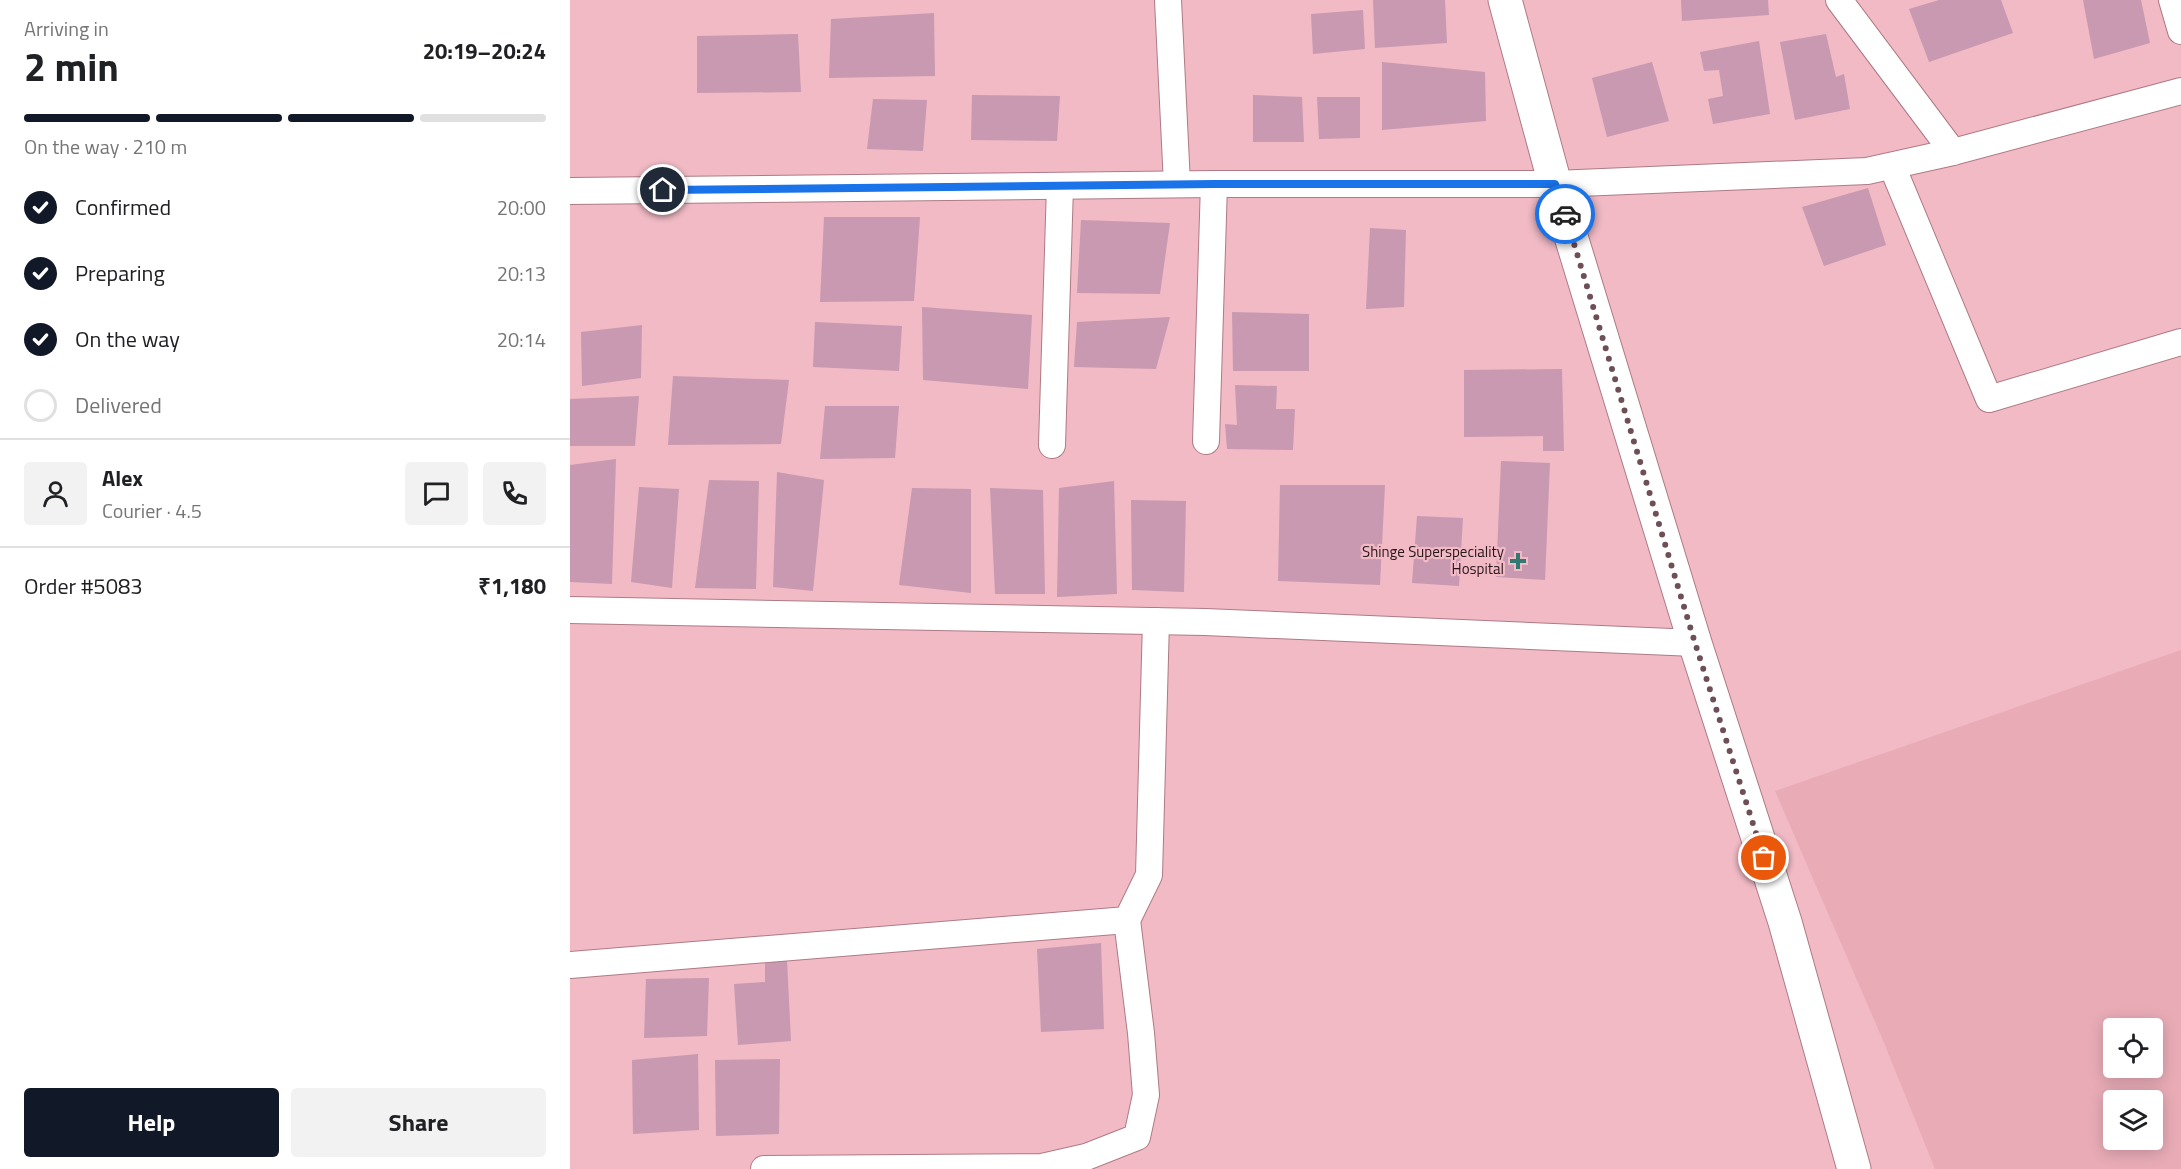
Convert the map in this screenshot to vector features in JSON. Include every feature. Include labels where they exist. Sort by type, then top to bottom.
[{"type":"street","points":[[1168,0],[1177,184]]},
{"type":"street","points":[[1505,0],[1555,184],[1695,643],[1785,922],[1854,1169]]},
{"type":"street","points":[[1839,0],[1953,152]]},
{"type":"street","points":[[2172,0],[2181,31]]},
{"type":"street","points":[[570,191],[1177,184],[1555,184],[1867,171],[1953,152],[2181,90]]},
{"type":"street","points":[[1892,166],[1989,399],[2181,342]]},
{"type":"street","points":[[1206,441],[1214,184]]},
{"type":"street","points":[[1052,445],[1060,186]]},
{"type":"street","points":[[570,609],[1156,621],[1695,643]]},
{"type":"street","points":[[765,1169],[1042,1168],[1086,1157],[1137,1137],[1146,1095],[1142,1033],[1127,920],[1149,875],[1156,621]]},
{"type":"street","points":[[570,966],[1127,920]]},
{"type":"shaded area","points":[[2181,650],[2181,1169],[1935,1169],[1882,1038],[1775,791]]},
{"type":"building","points":[[1373,0],[1445,0],[1447,43],[1375,48]]},
{"type":"building","points":[[1681,0],[1768,0],[1769,15],[1682,21]]},
{"type":"building","points":[[1939,0],[2001,0],[2013,33],[1929,62],[1909,9]]},
{"type":"building","points":[[2083,0],[2141,0],[2150,43],[2094,59]]},
{"type":"building","points":[[1363,10],[1365,49],[1313,54],[1311,14]]},
{"type":"building","points":[[934,13],[935,76],[829,78],[831,19]]},
{"type":"building","points":[[798,34],[801,92],[697,93],[697,36]]},
{"type":"building","points":[[1826,34],[1836,77],[1844,74],[1850,109],[1795,120],[1780,42]]},
{"type":"building","points":[[1759,41],[1770,114],[1713,124],[1708,99],[1723,96],[1719,70],[1704,71],[1700,52]]},
{"type":"building","points":[[1382,62],[1485,72],[1486,121],[1382,130]]},
{"type":"building","points":[[1652,62],[1669,121],[1607,137],[1592,78]]},
{"type":"building","points":[[972,95],[1060,96],[1057,141],[971,140]]},
{"type":"building","points":[[1253,95],[1302,97],[1304,142],[1253,142]]},
{"type":"building","points":[[1317,97],[1360,97],[1360,138],[1319,139]]},
{"type":"building","points":[[873,99],[927,100],[923,151],[867,149]]},
{"type":"building","points":[[1868,188],[1886,245],[1824,266],[1802,207]]},
{"type":"building","points":[[824,217],[920,217],[914,301],[820,302]]},
{"type":"building","points":[[1081,220],[1170,223],[1160,294],[1077,293]]},
{"type":"building","points":[[1370,228],[1406,230],[1404,307],[1366,309]]},
{"type":"building","points":[[922,307],[1032,315],[1028,389],[923,380]]},
{"type":"building","points":[[1232,312],[1309,314],[1309,371],[1233,371]]},
{"type":"building","points":[[1170,317],[1156,369],[1074,367],[1077,322]]},
{"type":"building","points":[[815,322],[902,326],[899,371],[813,367]]},
{"type":"building","points":[[642,325],[641,378],[582,386],[581,332]]},
{"type":"building","points":[[1562,369],[1564,451],[1543,451],[1543,436],[1464,437],[1464,370]]},
{"type":"building","points":[[673,376],[789,380],[781,444],[668,445]]},
{"type":"building","points":[[1235,385],[1277,386],[1276,409],[1295,409],[1293,450],[1227,449],[1225,424],[1237,425]]},
{"type":"building","points":[[639,396],[635,446],[570,446],[570,399]]},
{"type":"building","points":[[825,406],[899,406],[895,458],[820,459]]},
{"type":"building","points":[[616,459],[612,584],[570,582],[570,465]]},
{"type":"building","points":[[1501,461],[1550,463],[1545,580],[1496,577]]},
{"type":"building","points":[[777,472],[824,480],[813,591],[773,587]]},
{"type":"building","points":[[709,480],[759,481],[756,589],[695,588]]},
{"type":"building","points":[[1114,481],[1117,594],[1057,597],[1059,488]]},
{"type":"building","points":[[1280,485],[1385,485],[1380,585],[1278,581]]},
{"type":"building","points":[[639,487],[679,489],[672,588],[631,582]]},
{"type":"building","points":[[912,488],[971,489],[971,593],[899,585]]},
{"type":"building","points":[[990,488],[1043,490],[1045,594],[995,594]]},
{"type":"building","points":[[1131,500],[1186,501],[1184,592],[1132,590]]},
{"type":"building","points":[[1417,516],[1463,518],[1459,586],[1412,583]]},
{"type":"building","points":[[1101,943],[1104,1029],[1041,1032],[1037,949]]},
{"type":"building","points":[[787,960],[791,1041],[738,1045],[734,984],[765,982],[765,963]]},
{"type":"building","points":[[709,978],[707,1036],[644,1038],[646,979]]},
{"type":"building","points":[[698,1054],[699,1130],[633,1134],[632,1060]]},
{"type":"building","points":[[780,1059],[779,1134],[716,1136],[715,1060]]},
{"type":"way so far","points":[[1565,214],[1695,643],[1764,858]]},
{"type":"place","name":"Shinge Superspeciality Hospital","points":[[1518,561]]},
{"type":"route","points":[[663,190],[1214,184],[1555,184],[1565,214]]}]
